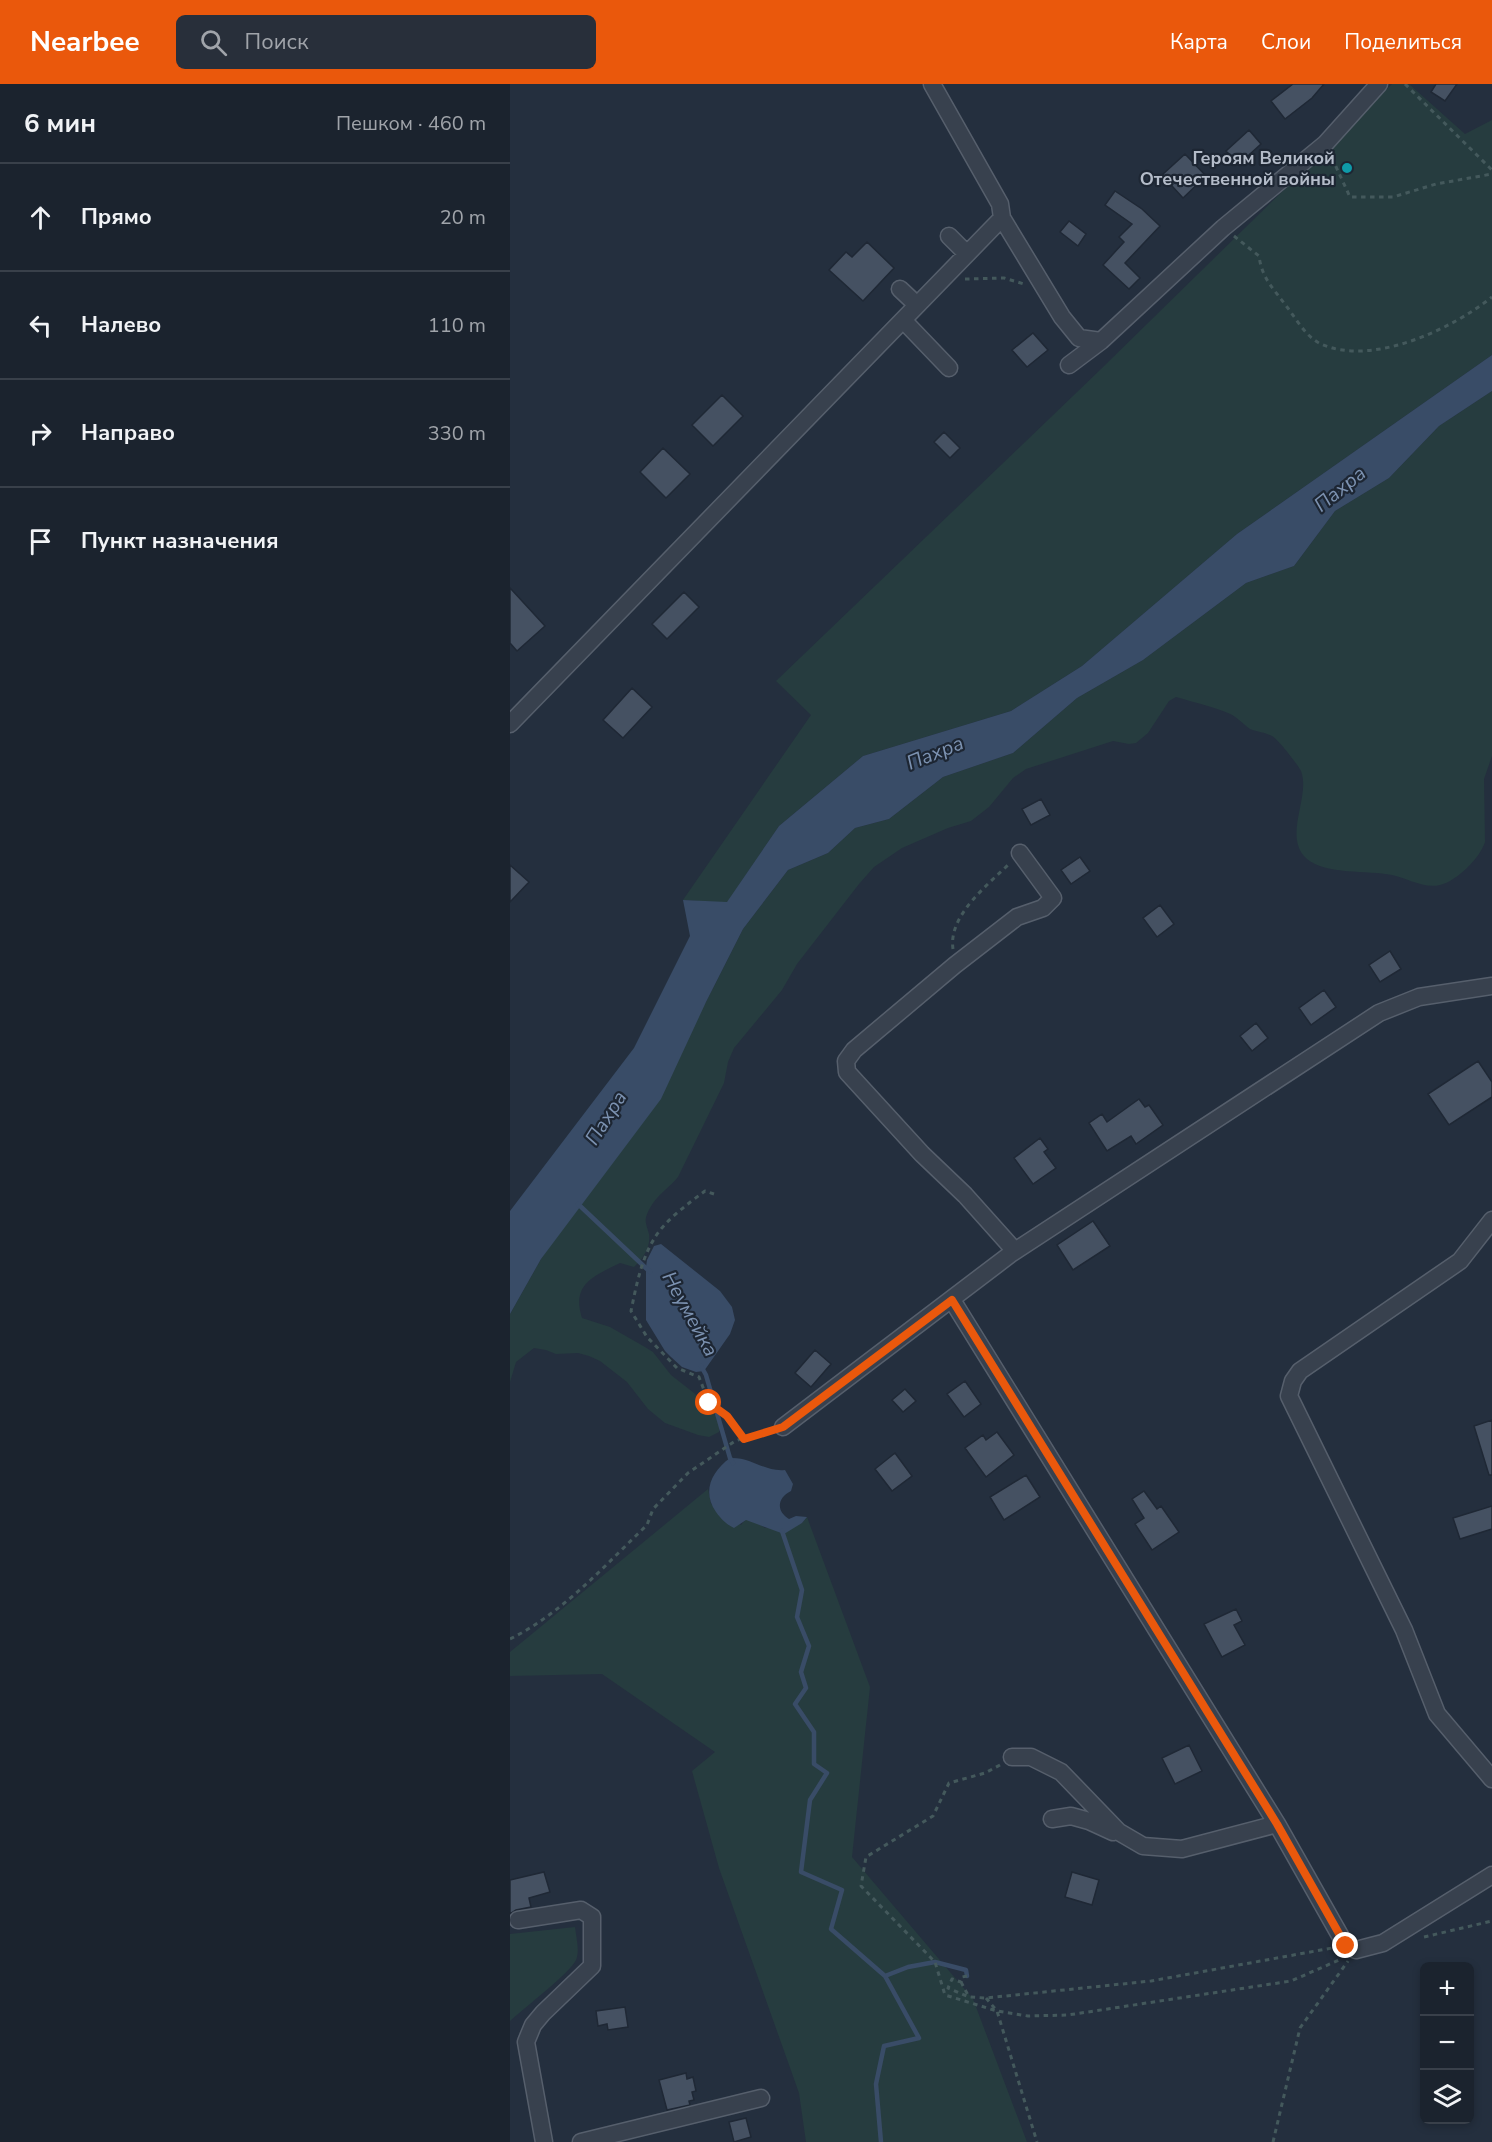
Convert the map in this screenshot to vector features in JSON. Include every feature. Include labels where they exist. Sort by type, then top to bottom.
[{"type":"street","points":[[932,84],[1000,204],[1002,218],[1062,317],[1079,338],[1101,341]]},
{"type":"street","points":[[1069,365],[1101,341],[1223,228],[1325,144],[1379,84]]},
{"type":"street","points":[[510,724],[1002,218]]},
{"type":"street","points":[[949,236],[967,254]]},
{"type":"street","points":[[900,289],[917,305]]},
{"type":"street","points":[[903,320],[949,368]]},
{"type":"street","points":[[1016,1251],[965,1194],[922,1154],[847,1072],[846,1061],[854,1050],[955,965],[1017,917],[1043,908],[1053,898],[1020,853]]},
{"type":"street","points":[[783,1427],[1016,1251],[1378,1013],[1419,997],[1492,986]]},
{"type":"street","points":[[1492,1220],[1460,1261],[1300,1371],[1293,1381],[1289,1396],[1400,1620],[1437,1714],[1492,1779]]},
{"type":"street","points":[[952,1300],[1277,1824],[1351,1948],[1383,1943],[1492,1875]]},
{"type":"street","points":[[1012,1757],[1031,1757],[1061,1773],[1119,1832],[1143,1846]]},
{"type":"street","points":[[1052,1819],[1071,1816],[1089,1821],[1143,1846],[1182,1849],[1277,1824]]},
{"type":"street","points":[[518,1920],[581,1910],[592,1917],[592,1966],[543,2013],[533,2025],[526,2042],[544,2142]]},
{"type":"street","points":[[581,2142],[761,2098]]},
{"type":"path","points":[[1405,84],[1492,172]]},
{"type":"path","points":[[1325,144],[1350,196],[1393,196],[1492,172]]},
{"type":"path","points":[[1223,228],[1259,256],[1261,272],[1307,334],[1320,343],[1340,350],[1365,350],[1402,345],[1421,338],[1482,305],[1492,297]]},
{"type":"path","points":[[942,279],[1004,278],[1046,291]]},
{"type":"path","points":[[955,965],[951,936],[963,913],[1020,853]]},
{"type":"path","points":[[714,1194],[705,1191],[680,1210],[654,1238],[636,1286],[631,1311],[647,1337],[677,1368],[699,1377],[709,1403],[727,1416],[744,1439]]},
{"type":"path","points":[[510,1639],[529,1630],[573,1594],[647,1525],[652,1509],[688,1473],[735,1441],[783,1427]]},
{"type":"path","points":[[1012,1757],[985,1773],[949,1783],[933,1816],[866,1857],[861,1886],[935,1962],[945,1995],[997,2011],[1028,2016],[1068,2015],[1291,1981],[1337,1962],[1351,1948]]},
{"type":"path","points":[[1423,1938],[1492,1921]]},
{"type":"path","points":[[969,1997],[961,1982],[952,1979],[948,1988],[969,1997],[986,1998],[1151,1981],[1351,1948]]},
{"type":"path","points":[[1273,2142],[1300,2028],[1351,1948]]},
{"type":"path","points":[[961,1982],[962,1977],[967,1976]]},
{"type":"path","points":[[986,1998],[997,2011],[1037,2142]]},
{"type":"green space","points":[[1392,84],[1409,84],[1465,134],[1492,120],[1492,355],[1237,534],[1082,666],[1011,711],[863,756],[779,826],[727,903],[683,900],[811,715],[776,681],[1100,370]]},
{"type":"green space","points":[[1492,391],[1492,756],[1484,779],[1485,842],[1467,868],[1447,883],[1434,886],[1392,875],[1336,870],[1315,864],[1307,859],[1300,850],[1297,840],[1303,793],[1301,771],[1283,747],[1272,736],[1250,729],[1231,714],[1176,697],[1169,701],[1148,733],[1136,743],[1113,741],[1026,769],[1013,778],[989,807],[971,821],[948,828],[902,848],[874,867],[859,884],[797,964],[782,990],[734,1048],[728,1062],[724,1083],[678,1177],[656,1200],[646,1216],[649,1239],[648,1248],[643,1256],[634,1267],[620,1263],[602,1272],[582,1289],[579,1306],[582,1318],[610,1327],[653,1352],[671,1375],[694,1393],[721,1421],[719,1432],[709,1437],[665,1423],[648,1409],[627,1382],[600,1361],[578,1353],[556,1354],[534,1348],[516,1362],[510,1382],[510,1314],[541,1259],[706,1002],[743,929],[788,870],[828,853],[855,828],[889,819],[943,777],[1013,753],[1077,698],[1143,660],[1246,583],[1294,566],[1335,511],[1389,478],[1439,426]]},
{"type":"green space","points":[[708,1489],[711,1504],[741,1525],[746,1519],[765,1528],[802,1523],[807,1517],[870,1687],[852,1857],[973,1999],[1027,2142],[806,2142],[799,2093],[719,1868],[692,1771],[715,1752],[602,1674],[510,1676],[510,1652]]},
{"type":"green space","points":[[575,1927],[578,1952],[572,1966],[510,2021],[510,1934]]},
{"type":"water","name":"Пахра","points":[[1492,355],[1492,391],[1439,426],[1389,478],[1335,511],[1294,566],[1246,583],[1143,660],[1077,698],[1013,753],[943,777],[889,819],[855,828],[828,853],[788,870],[743,929],[661,1099],[541,1259],[510,1314],[510,1211],[634,1048],[690,936],[683,900],[727,902],[779,826],[863,756],[1011,711],[1082,666],[1237,534]]},
{"type":"water","points":[[661,1244],[720,1291],[732,1307],[735,1320],[730,1334],[704,1371],[696,1372],[682,1367],[665,1351],[646,1320],[647,1260],[654,1246]]},
{"type":"water","points":[[730,1458],[738,1458],[771,1469],[785,1470],[793,1484],[791,1491],[783,1497],[780,1508],[789,1519],[796,1516],[807,1517],[802,1523],[784,1534],[746,1520],[734,1528],[726,1523],[712,1505],[709,1490],[714,1476]]},
{"type":"building","points":[[1293,84],[1324,84],[1312,98],[1285,119],[1271,101]]},
{"type":"building","points":[[1436,84],[1457,84],[1445,101],[1431,92]]},
{"type":"building","points":[[1249,130],[1261,144],[1239,164],[1226,151]]},
{"type":"building","points":[[1185,154],[1206,176],[1183,198],[1162,175]]},
{"type":"building","points":[[1115,191],[1142,209],[1160,226],[1125,263],[1140,278],[1129,289],[1103,265],[1124,242],[1119,237],[1132,224],[1105,205]]},
{"type":"building","points":[[1069,221],[1086,234],[1078,246],[1060,232]]},
{"type":"building","points":[[867,242],[894,268],[863,301],[829,270],[846,252],[852,257]]},
{"type":"building","points":[[1033,333],[1048,350],[1027,367],[1012,350]]},
{"type":"building","points":[[722,395],[743,416],[713,446],[692,425]]},
{"type":"building","points":[[944,432],[960,448],[950,458],[934,442]]},
{"type":"building","points":[[663,448],[690,474],[666,498],[640,472]]},
{"type":"building","points":[[510,588],[545,626],[517,651],[510,643]]},
{"type":"building","points":[[684,592],[699,607],[667,639],[652,624]]},
{"type":"building","points":[[632,688],[652,707],[623,738],[603,720]]},
{"type":"building","points":[[1041,799],[1050,815],[1031,825],[1022,809]]},
{"type":"building","points":[[1080,857],[1090,871],[1071,884],[1061,870]]},
{"type":"building","points":[[510,865],[529,882],[510,902]]},
{"type":"building","points":[[1160,905],[1174,924],[1157,937],[1143,918]]},
{"type":"building","points":[[1390,951],[1401,969],[1380,982],[1369,965]]},
{"type":"building","points":[[1324,990],[1336,1007],[1311,1025],[1299,1008]]},
{"type":"building","points":[[1256,1023],[1268,1038],[1252,1051],[1240,1036]]},
{"type":"building","points":[[1478,1061],[1492,1082],[1492,1097],[1449,1125],[1428,1094]]},
{"type":"building","points":[[1139,1099],[1145,1107],[1149,1105],[1163,1125],[1136,1144],[1131,1136],[1107,1151],[1089,1123],[1102,1114],[1107,1122]]},
{"type":"building","points":[[1040,1138],[1048,1149],[1044,1152],[1056,1168],[1033,1184],[1014,1158]]},
{"type":"building","points":[[1093,1221],[1110,1246],[1073,1270],[1057,1245]]},
{"type":"building","points":[[815,1350],[831,1364],[811,1387],[795,1373]]},
{"type":"building","points":[[965,1381],[981,1404],[964,1417],[947,1394]]},
{"type":"building","points":[[905,1389],[916,1401],[903,1412],[892,1400]]},
{"type":"building","points":[[1492,1420],[1492,1475],[1489,1475],[1474,1426]]},
{"type":"building","points":[[997,1432],[1014,1455],[986,1477],[965,1448],[983,1435],[986,1440]]},
{"type":"building","points":[[895,1453],[912,1476],[892,1491],[875,1469]]},
{"type":"building","points":[[1026,1475],[1040,1497],[1004,1520],[990,1497]]},
{"type":"building","points":[[1144,1491],[1157,1509],[1161,1506],[1179,1532],[1152,1550],[1135,1524],[1144,1518],[1132,1499]]},
{"type":"building","points":[[1492,1506],[1492,1529],[1460,1539],[1453,1518]]},
{"type":"building","points":[[1236,1609],[1242,1621],[1234,1625],[1245,1645],[1222,1657],[1204,1624]]},
{"type":"building","points":[[1189,1745],[1202,1771],[1175,1784],[1162,1758]]},
{"type":"building","points":[[544,1872],[550,1892],[529,1898],[531,1907],[516,1910],[510,1914],[510,1880]]},
{"type":"building","points":[[1072,1872],[1099,1880],[1092,1905],[1065,1897]]},
{"type":"building","points":[[625,2007],[628,2027],[608,2030],[607,2024],[598,2026],[596,2011]]},
{"type":"building","points":[[686,2073],[687,2079],[693,2077],[696,2091],[692,2092],[694,2100],[689,2101],[690,2105],[667,2110],[659,2080]]},
{"type":"building","points":[[746,2118],[751,2137],[734,2142],[729,2122]]},
{"type":"waterway","name":"Неумейка","points":[[578,1204],[650,1272]]},
{"type":"waterway","name":"Неумейка","points":[[701,1366],[706,1375],[733,1463]]},
{"type":"waterway","name":"Неумейка","points":[[782,1531],[802,1590],[797,1617],[809,1646],[801,1672],[806,1688],[795,1704],[814,1732],[814,1764],[827,1773],[810,1800],[801,1872],[842,1890],[831,1929],[885,1976],[919,2038],[884,2046],[876,2084],[881,2142]]},
{"type":"waterway","points":[[885,1976],[908,1967],[935,1962],[966,1970],[967,1976]]},
{"type":"place","name":"Героям Великой Отечественной войны","points":[[1347,168]]},
{"type":"route","points":[[709,1403],[727,1416],[744,1439],[783,1427],[952,1300],[1277,1824],[1346,1946]]}]
